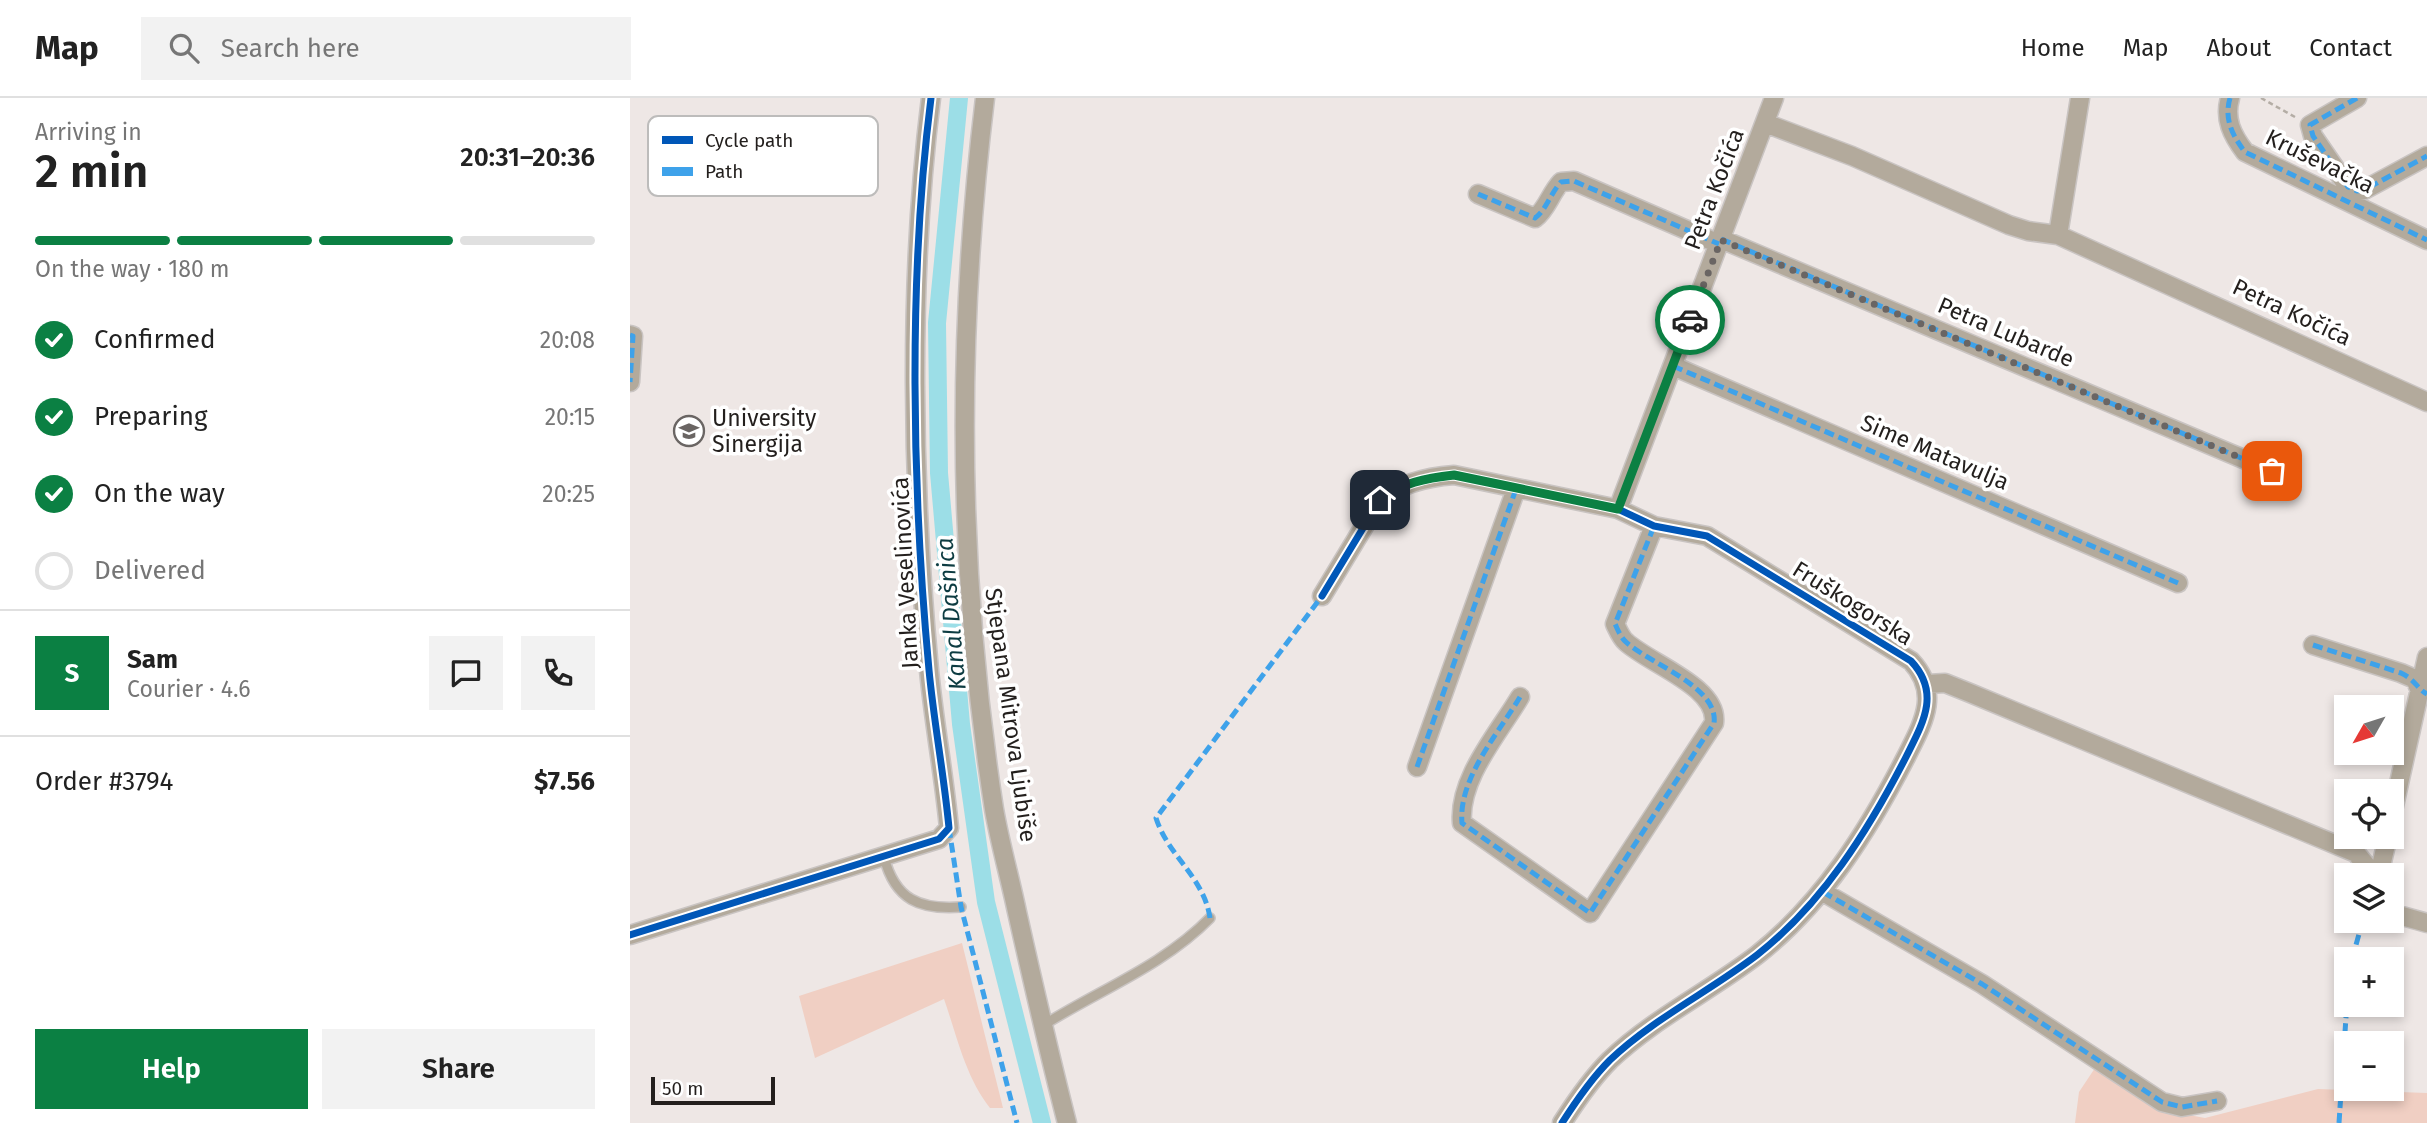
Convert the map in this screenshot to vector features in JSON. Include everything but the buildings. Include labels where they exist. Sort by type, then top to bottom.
[{"type":"street","name":"Janka Veselinovića","points":[[630,935],[884,858],[939,839],[949,828],[929,671],[916,370],[922,202],[931,98]]},
{"type":"street","name":"Stjepana Mitrova Ljubiše","points":[[985,98],[969,243],[964,380],[965,545],[980,700],[995,811],[1041,1027],[1067,1123]]},
{"type":"street","name":"Petra Kočića","points":[[1618,509],[1774,98]]},
{"type":"street","points":[[2058,235],[2080,98]]},
{"type":"street","name":"Kruševačka","points":[[2230,98],[2227,109],[2231,135],[2245,152],[2427,240]]},
{"type":"street","points":[[2357,98],[2310,125],[2313,136],[2348,187],[2357,191],[2427,156]]},
{"type":"street","name":"Petra Kočića","points":[[1765,122],[1852,156],[2009,225],[2058,235],[2427,402]]},
{"type":"street","name":"Petra Lubarde","points":[[1478,194],[1535,218],[1544,211],[1551,193],[1561,182],[1574,181],[2272,471]]},
{"type":"street","points":[[630,335],[633,336],[630,382]]},
{"type":"street","name":"Sime Matavulja","points":[[1673,366],[2178,583]]},
{"type":"street","name":"Fruškogorska","points":[[1322,596],[1380,500],[1394,488],[1434,477],[1454,475],[1618,509],[1654,526],[1707,536],[1911,661],[1928,684]]},
{"type":"street","points":[[1418,766],[1516,489]]},
{"type":"street","points":[[1520,697],[1469,783],[1461,807],[1462,824],[1590,913],[1714,723],[1716,711],[1706,696],[1625,641],[1615,624],[1654,526]]},
{"type":"street","points":[[2313,645],[2401,673],[2415,680],[2424,692]]},
{"type":"street","points":[[2402,779],[2424,692],[2427,657]]},
{"type":"street","points":[[1562,1123],[1584,1088],[1611,1059],[1757,954],[1823,891],[1879,809],[1912,744],[1927,702],[1928,684],[1945,684],[1970,692],[2356,853],[2366,863]]},
{"type":"street","points":[[1823,891],[1994,991],[2162,1102],[2182,1107],[2217,1101]]},
{"type":"street","points":[[2404,917],[2427,923]]},
{"type":"lane","points":[[884,858],[894,883],[914,902],[939,909],[961,906]]},
{"type":"lane","points":[[1041,1027],[1158,961],[1186,942],[1210,918]]},
{"type":"path","points":[[2261,98],[2310,125]]},
{"type":"shaded area","points":[[962,943],[1003,1108],[990,1108],[981,1096],[962,1055],[944,999],[815,1058],[799,996]]},
{"type":"shaded area","points":[[2095,1068],[2156,1109],[2205,1118],[2318,1089],[2334,1090],[2334,1101],[2404,1101],[2404,1092],[2427,1093],[2427,1123],[2075,1123],[2079,1092]]},
{"type":"waterway","name":"Kanal Dašnica","points":[[959,98],[937,323],[939,473],[961,724],[986,902],[1042,1123]]},
{"type":"marked path","points":[[2230,98],[2230,126],[2245,152],[2427,240]]},
{"type":"marked path","points":[[2357,98],[2310,125],[2313,136],[2348,187],[2357,191],[2364,190],[2427,156]]},
{"type":"marked path","points":[[1478,194],[1535,218],[1561,182],[1574,181],[1719,244]]},
{"type":"marked path","points":[[1721,239],[2272,471]]},
{"type":"marked path","points":[[630,335],[633,336],[630,382]]},
{"type":"marked path","points":[[1673,366],[2178,583]]},
{"type":"marked path","points":[[1417,767],[1516,489]]},
{"type":"marked path","points":[[1520,697],[1473,774],[1462,806],[1462,823],[1590,913],[1714,723],[1713,710],[1706,698],[1681,677],[1626,642],[1615,624],[1654,526]]},
{"type":"marked path","points":[[1210,918],[1201,890],[1169,844],[1156,818],[1322,596]]},
{"type":"marked path","points":[[2313,645],[2401,673],[2427,694]]},
{"type":"marked path","points":[[949,828],[961,907],[1017,1123]]},
{"type":"marked path","points":[[1823,892],[1982,984],[2162,1102],[2182,1107],[2217,1101]]},
{"type":"marked path","points":[[2355,947],[2359,933]]},
{"type":"marked path","points":[[2339,1123],[2346,1017]]},
{"type":"cycle path","points":[[630,935],[939,839],[949,828],[929,670],[916,457],[919,238],[931,98]]},
{"type":"cycle path","points":[[1322,596],[1380,500],[1415,482],[1454,475],[1618,509],[1654,526],[1707,536],[1911,661],[1920,673],[1927,696],[1918,732],[1876,812],[1823,889],[1803,913],[1757,955],[1644,1031],[1610,1060],[1584,1090],[1562,1123]]},
{"type":"way so far","points":[[1690,320],[1721,240],[2272,471]]},
{"type":"place","name":"University Sinergija","points":[[689,431]]},
{"type":"route","points":[[1380,500],[1394,488],[1434,477],[1454,475],[1618,509],[1690,320]]}]
